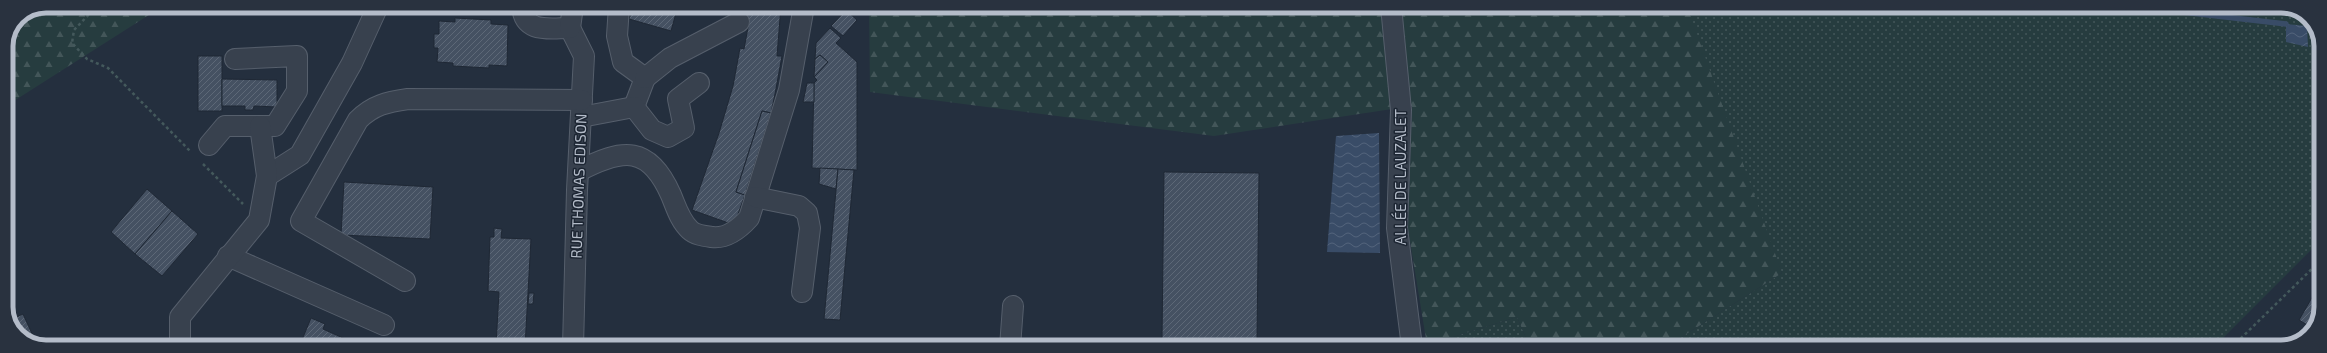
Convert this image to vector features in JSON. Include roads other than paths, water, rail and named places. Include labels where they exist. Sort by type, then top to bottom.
[{"type":"street","points":[[267,176],[300,155],[352,63],[375,13]]},
{"type":"street","points":[[524,13],[526,22],[532,26],[570,28],[572,13]]},
{"type":"street","points":[[619,13],[617,36],[623,62],[645,78]]},
{"type":"street","points":[[579,171],[610,156],[625,154],[637,156],[649,162],[657,169],[667,185],[682,221],[690,231],[701,236],[716,238],[738,230],[749,218],[789,90],[803,13]]},
{"type":"street","name":"ALLÉE DE LAUZALET","points":[[1392,13],[1401,110],[1397,228],[1411,340]]},
{"type":"street","points":[[634,107],[645,78],[670,58],[739,22]]},
{"type":"street","name":"RUE THOMAS EDISON","points":[[570,28],[584,56],[573,340]]},
{"type":"street","points":[[200,152],[225,126],[275,126],[297,91],[297,56],[235,58]]},
{"type":"street","points":[[634,107],[652,130],[668,137],[684,128],[678,99],[699,83]]},
{"type":"street","points":[[405,281],[301,221],[358,120],[369,110],[386,102],[408,98],[581,109],[634,107]]},
{"type":"street","points":[[180,340],[180,317],[228,256],[259,220],[267,176],[260,126]]},
{"type":"street","points":[[755,197],[799,206],[807,213],[810,228],[802,292]]},
{"type":"street","points":[[228,256],[384,325]]},
{"type":"street","points":[[1011,340],[1013,306]]},
{"type":"water","points":[[2286,24],[2307,26],[2308,47],[2286,42]]},
{"type":"water","points":[[1379,133],[1380,253],[1327,252],[1336,136]]},
{"type":"waterway","points":[[2191,13],[2286,24]]}]
